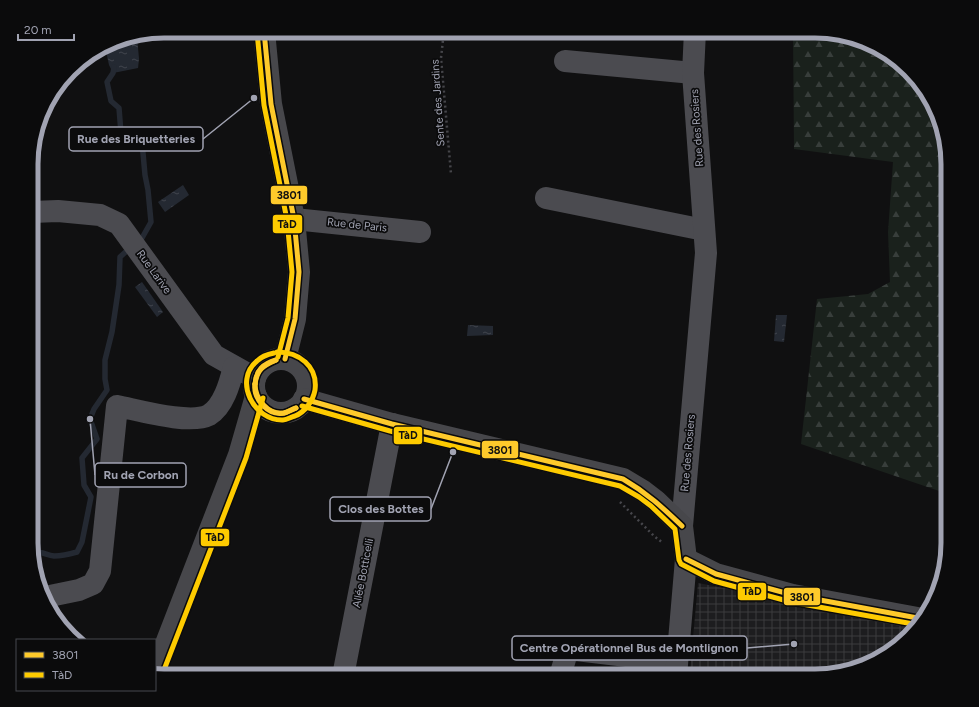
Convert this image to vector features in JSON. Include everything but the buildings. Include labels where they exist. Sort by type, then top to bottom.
[{"type":"main road","points":[[265,38],[271,104],[294,218],[299,272],[295,319],[285,359]]},
{"type":"main road","points":[[156,669],[239,455],[255,387],[263,365],[269,361],[285,359],[293,362],[300,367],[305,374],[308,386],[304,399],[294,409],[280,413],[272,412],[265,408],[255,387]]},
{"type":"main road","points":[[304,399],[392,424],[623,480],[656,500],[682,526]]},
{"type":"main road","points":[[239,455],[272,412]]},
{"type":"main road","name":"Rue des Rosiers","points":[[682,526],[686,559]]},
{"type":"main road","points":[[686,559],[716,574],[786,593],[916,618]]},
{"type":"street","name":"Rue des Rosiers","points":[[682,526],[706,253],[693,73],[695,38]]},
{"type":"street","name":"Rue des Rosiers","points":[[565,61],[693,73]]},
{"type":"street","points":[[546,198],[704,230]]},
{"type":"street","name":"Rue Larive","points":[[38,212],[58,211],[100,215],[120,224],[214,355],[234,367],[255,387]]},
{"type":"street","name":"Rue de Paris","points":[[294,218],[420,232]]},
{"type":"street","points":[[50,596],[79,590],[93,584],[100,570],[117,406],[180,418],[194,418],[208,415],[217,408],[222,399],[231,380],[234,367]]},
{"type":"street","name":"Allée Botticelli","points":[[344,669],[392,424]]},
{"type":"street","name":"Rue des Rosiers","points":[[676,669],[686,559]]},
{"type":"street","points":[[562,669],[568,649],[676,669]]},
{"type":"path","name":"Sente des Jardins","points":[[443,38],[441,58],[451,174]]},
{"type":"path","points":[[614,497],[654,536],[686,559]]},
{"type":"shaded area","points":[[698,583],[910,626],[885,648],[871,656],[847,665],[815,669],[690,669]]},
{"type":"green space","points":[[793,38],[823,38],[839,40],[871,51],[892,64],[910,81],[920,94],[931,116],[939,140],[941,156],[941,492],[801,444],[817,299],[868,294],[890,282],[888,232],[893,162],[794,149]]},
{"type":"water","points":[[137,41],[138,68],[113,73],[109,65],[106,52]]},
{"type":"water","points":[[183,185],[189,195],[165,212],[158,202]]},
{"type":"water","points":[[142,282],[163,312],[157,317],[135,287]]},
{"type":"water","points":[[776,315],[787,315],[784,342],[774,341]]},
{"type":"water","points":[[468,325],[493,326],[493,335],[467,336]]},
{"type":"waterway","points":[[114,67],[113,73],[107,82],[111,101],[119,108],[121,133],[142,142],[151,222],[142,238]]},
{"type":"waterway","points":[[38,553],[54,556],[77,552],[82,542],[91,497],[84,485],[82,458],[97,439],[90,419],[94,409],[107,390],[105,379],[105,360],[112,332],[119,285],[120,257],[131,247]]},
{"type":"transit line","name":"TàD","points":[[258,38],[264,105],[287,220],[292,272],[288,318],[278,357]]},
{"type":"transit line","name":"3801","points":[[265,38],[271,104],[294,219],[299,272],[295,319],[285,359]]},
{"type":"transit line","name":"TàD","points":[[274,353],[261,358],[250,369],[247,379],[247,389],[250,398],[263,414],[273,419],[284,420],[299,414],[308,406],[314,394],[315,381],[310,367],[305,362],[293,355],[277,352]]},
{"type":"transit line","name":"3801","points":[[255,384],[257,375],[261,368],[267,363],[276,360]]},
{"type":"transit line","name":"3801","points":[[255,384],[259,371],[276,360]]},
{"type":"transit line","name":"3801","points":[[255,384],[257,395],[268,409],[278,413],[284,413],[296,408]]},
{"type":"transit line","name":"3801","points":[[255,384],[256,395],[259,401],[272,412],[284,413],[296,408]]},
{"type":"transit line","name":"TàD","points":[[164,669],[246,458],[263,398]]},
{"type":"transit line","name":"3801","points":[[304,399],[392,424],[623,479],[654,501],[682,526]]},
{"type":"transit line","name":"TàD","points":[[302,406],[390,431],[620,486],[651,506],[675,529],[679,560],[681,564],[714,581],[791,602],[912,624]]},
{"type":"transit line","name":"3801","points":[[686,559],[716,574],[793,595],[916,618]]},
{"type":"place","name":"Rue des Briquetteries","points":[[254,98]]},
{"type":"place","name":"Ru de Corbon","points":[[90,419]]},
{"type":"place","name":"Clos des Bottes","points":[[453,452]]},
{"type":"place","name":"Centre Opérationnel Bus de Montlignon","points":[[794,644]]}]
